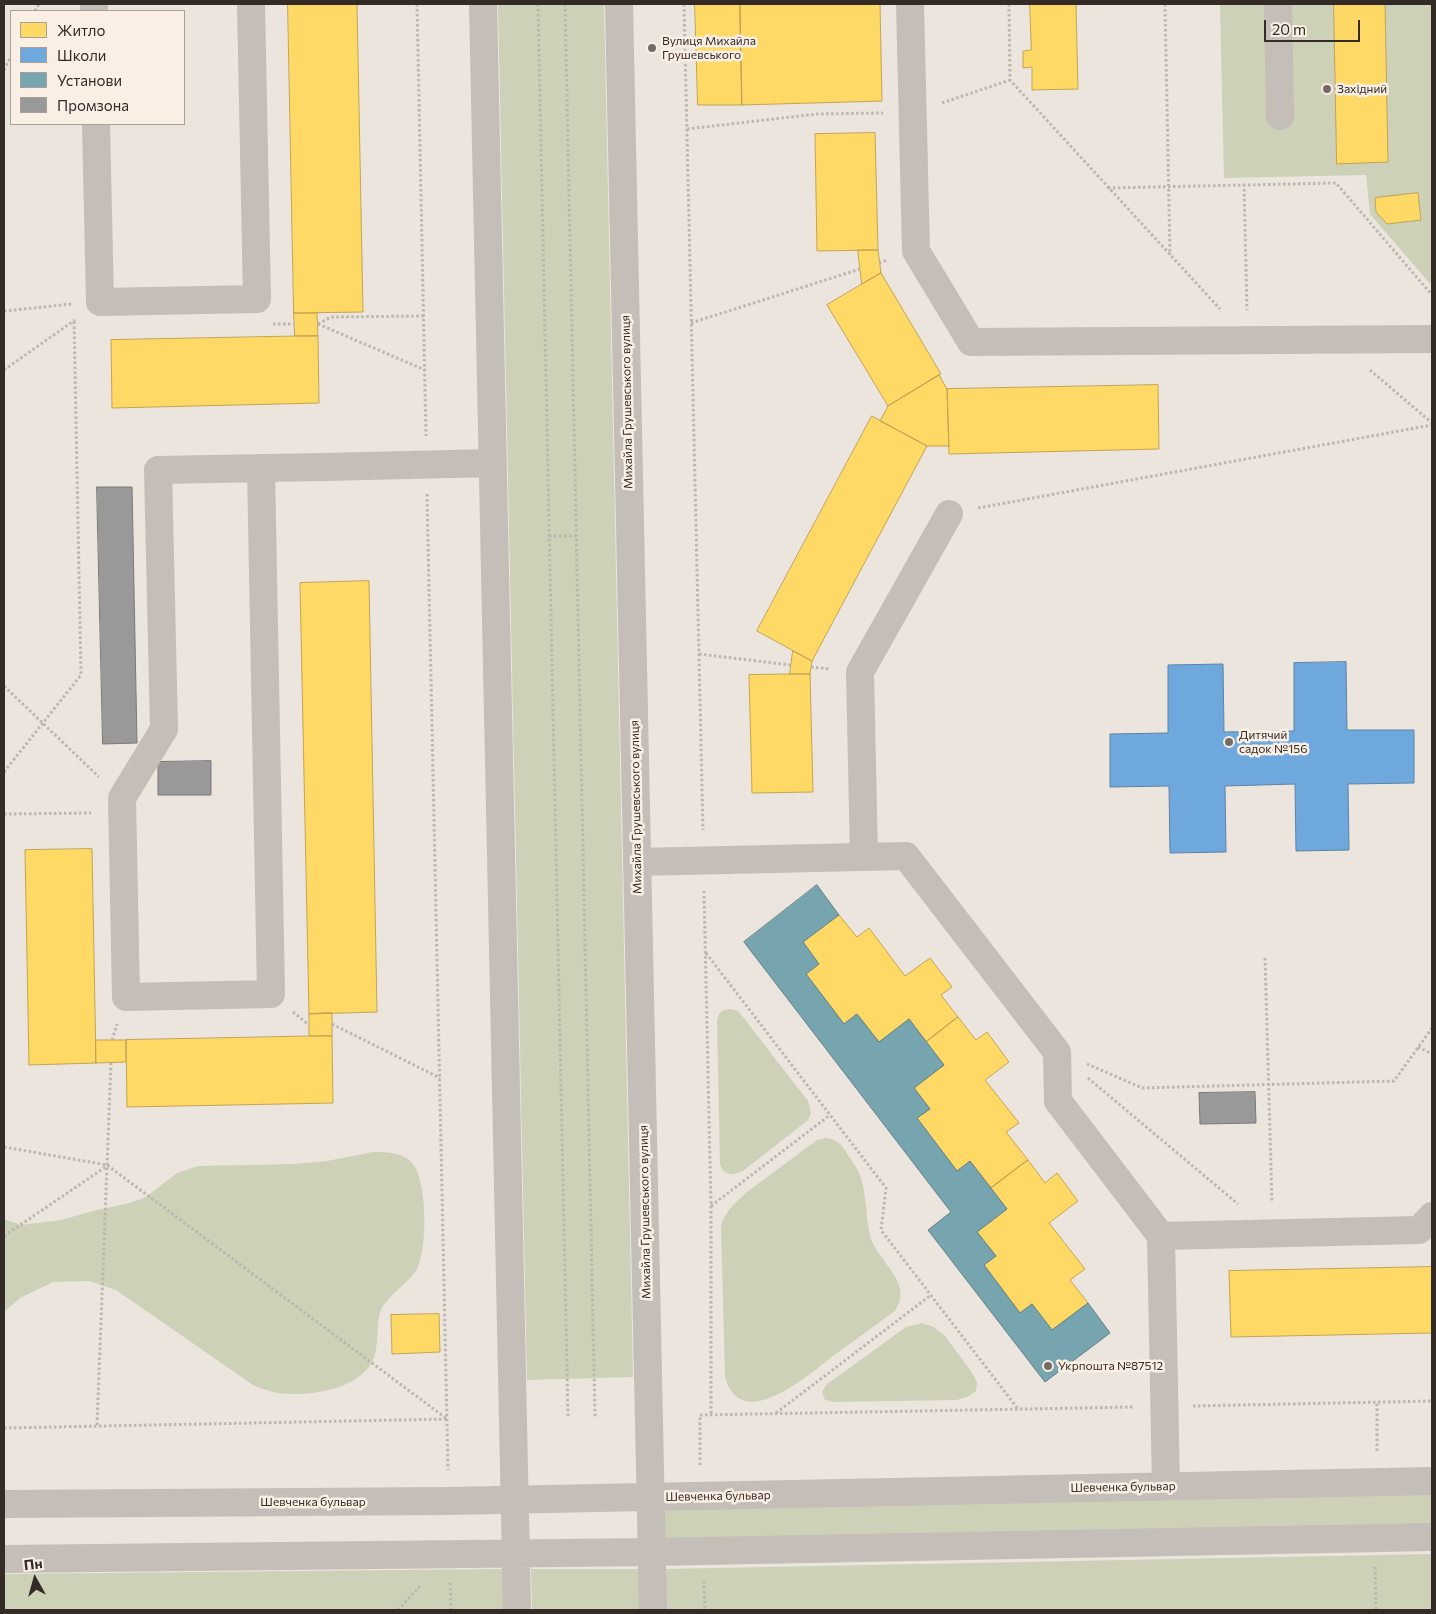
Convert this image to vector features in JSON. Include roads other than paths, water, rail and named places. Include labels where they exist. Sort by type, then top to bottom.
[{"type":"street","points":[[96,125],[100,302],[257,299],[251,4]]},
{"type":"street","points":[[483,4],[518,1610]]},
{"type":"street","name":"Михайла Грушевського вулиця","points":[[619,4],[654,1610]]},
{"type":"street","points":[[910,4],[916,251],[971,342],[1432,339]]},
{"type":"street","points":[[1278,4],[1280,116]]},
{"type":"street","points":[[261,468],[271,994],[126,997],[122,805],[164,729],[158,470],[493,463]]},
{"type":"street","points":[[864,857],[860,672],[949,514]]},
{"type":"street","points":[[637,862],[906,856],[1056,1052],[1058,1101],[1162,1236],[1166,1486]]},
{"type":"street","points":[[1162,1236],[1419,1230],[1432,1216]]},
{"type":"street","name":"Шевченка бульвар","points":[[4,1504],[515,1500],[1432,1481]]},
{"type":"street","points":[[4,1560],[652,1552],[1432,1537]]},
{"type":"place","name":"Вулиця Михайла Грушевського","points":[[652,48]]},
{"type":"place","name":"Західний","points":[[1327,89]]},
{"type":"place","name":"Дитячий садок №156","points":[[1229,742]]},
{"type":"place","name":"Укрпошта №87512","points":[[1048,1366]]}]
